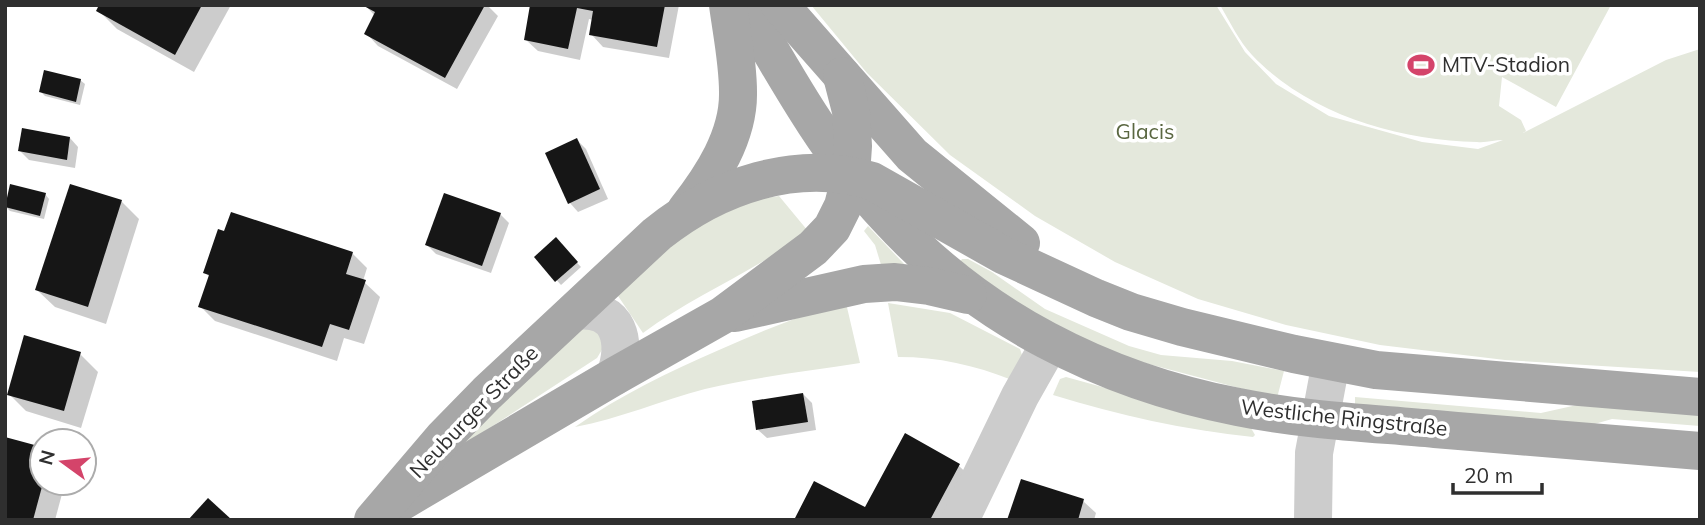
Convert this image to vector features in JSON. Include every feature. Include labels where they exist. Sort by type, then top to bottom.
[{"type":"main road","name":"Neuburger Straße","points":[[684,212],[709,181],[729,137],[737,106],[737,77],[728,5]]},
{"type":"main road","name":"Westliche Ringstraße","points":[[744,5],[801,104],[851,175],[887,217],[929,259],[976,297],[999,314],[1050,343],[1115,372],[1176,392],[1237,407],[1319,419],[1700,451]]},
{"type":"main road","points":[[780,5],[912,155],[1013,237],[1096,299]]},
{"type":"main road","name":"Neuburger Straße","points":[[374,518],[723,315],[813,248],[832,228],[843,206],[851,175],[851,111],[842,76]]},
{"type":"main road","name":"Neuburger Straße","points":[[374,518],[443,438],[657,234],[684,212],[724,191],[761,180],[821,173],[851,175]]},
{"type":"main road","points":[[851,175],[872,181],[1003,256],[1096,299],[1182,327],[1376,370],[1700,397]]},
{"type":"main road","name":"Neuburger Straße","points":[[723,315],[864,284],[895,282],[929,286],[976,297]]},
{"type":"street","points":[[576,311],[589,309],[600,312],[616,327],[622,347],[615,376]]},
{"type":"street","points":[[960,520],[1020,396],[1050,343]]},
{"type":"street","points":[[1313,520],[1314,453],[1331,362]]},
{"type":"green space","name":"Glacis","points":[[811,5],[1216,5],[1245,52],[1276,84],[1329,116],[1422,142],[1478,149],[1503,140],[1447,140],[1385,129],[1327,108],[1300,93],[1274,76],[1252,55],[1220,5],[1611,5],[1556,107],[1502,77],[1499,106],[1521,120],[1526,131],[1523,133],[1666,60],[1700,49],[1700,372],[1505,360],[1380,345],[1286,325],[1198,299],[1115,262],[1035,216],[950,155],[867,73]]},
{"type":"green space","points":[[779,196],[808,231],[643,333],[614,290],[724,205]]},
{"type":"green space","points":[[868,226],[906,266],[882,268],[875,245],[864,231]]},
{"type":"green space","points":[[962,259],[968,259],[992,272],[1045,309],[1129,346],[1161,355],[1232,361],[1284,371],[1277,398],[1126,358],[1039,319],[960,262]]},
{"type":"green space","points":[[846,303],[860,363],[705,389],[575,427],[627,394],[700,358],[781,324]]},
{"type":"green space","points":[[888,303],[950,313],[1020,349],[1022,355],[1012,380],[956,363],[898,357]]},
{"type":"green space","points":[[580,323],[598,327],[603,348],[597,358],[465,444],[459,437]]},
{"type":"green space","points":[[1066,377],[1251,428],[1255,435],[1253,437],[1177,426],[1053,395],[1060,379]]},
{"type":"green space","points":[[1355,397],[1541,413],[1577,405],[1700,415],[1700,426],[1612,419],[1584,427],[1355,404]]},
{"type":"building","points":[[99,5],[202,5],[175,55],[96,11]]},
{"type":"building","points":[[362,5],[485,5],[445,78],[364,34],[375,12]]},
{"type":"building","points":[[530,5],[665,5],[657,47],[589,35],[593,11],[577,8],[568,49],[524,40]]},
{"type":"building","points":[[44,70],[81,79],[76,102],[39,92]]},
{"type":"building","points":[[22,128],[70,137],[67,160],[18,151]]},
{"type":"building","points":[[577,138],[600,189],[568,204],[545,153]]},
{"type":"building","points":[[10,184],[46,193],[40,216],[5,207]]},
{"type":"building","points":[[70,184],[122,200],[88,307],[35,290]]},
{"type":"building","points":[[444,193],[501,213],[482,266],[425,245]]},
{"type":"building","points":[[231,212],[353,252],[346,274],[366,280],[349,330],[330,324],[322,347],[198,307],[209,275],[203,273],[218,229],[224,231]]},
{"type":"building","points":[[556,237],[578,262],[555,282],[534,257]]},
{"type":"building","points":[[24,335],[81,352],[64,411],[7,395]]},
{"type":"building","points":[[803,393],[808,422],[756,430],[752,401]]},
{"type":"building","points":[[905,433],[960,464],[930,520],[794,520],[814,481],[865,507]]},
{"type":"building","points":[[5,437],[28,443],[28,497],[39,497],[33,520],[5,520]]},
{"type":"building","points":[[1021,479],[1084,499],[1078,520],[1007,520]]},
{"type":"building","points":[[208,498],[232,520],[188,520]]},
{"type":"place","name":"MTV-Stadion","points":[[1421,65]]}]
